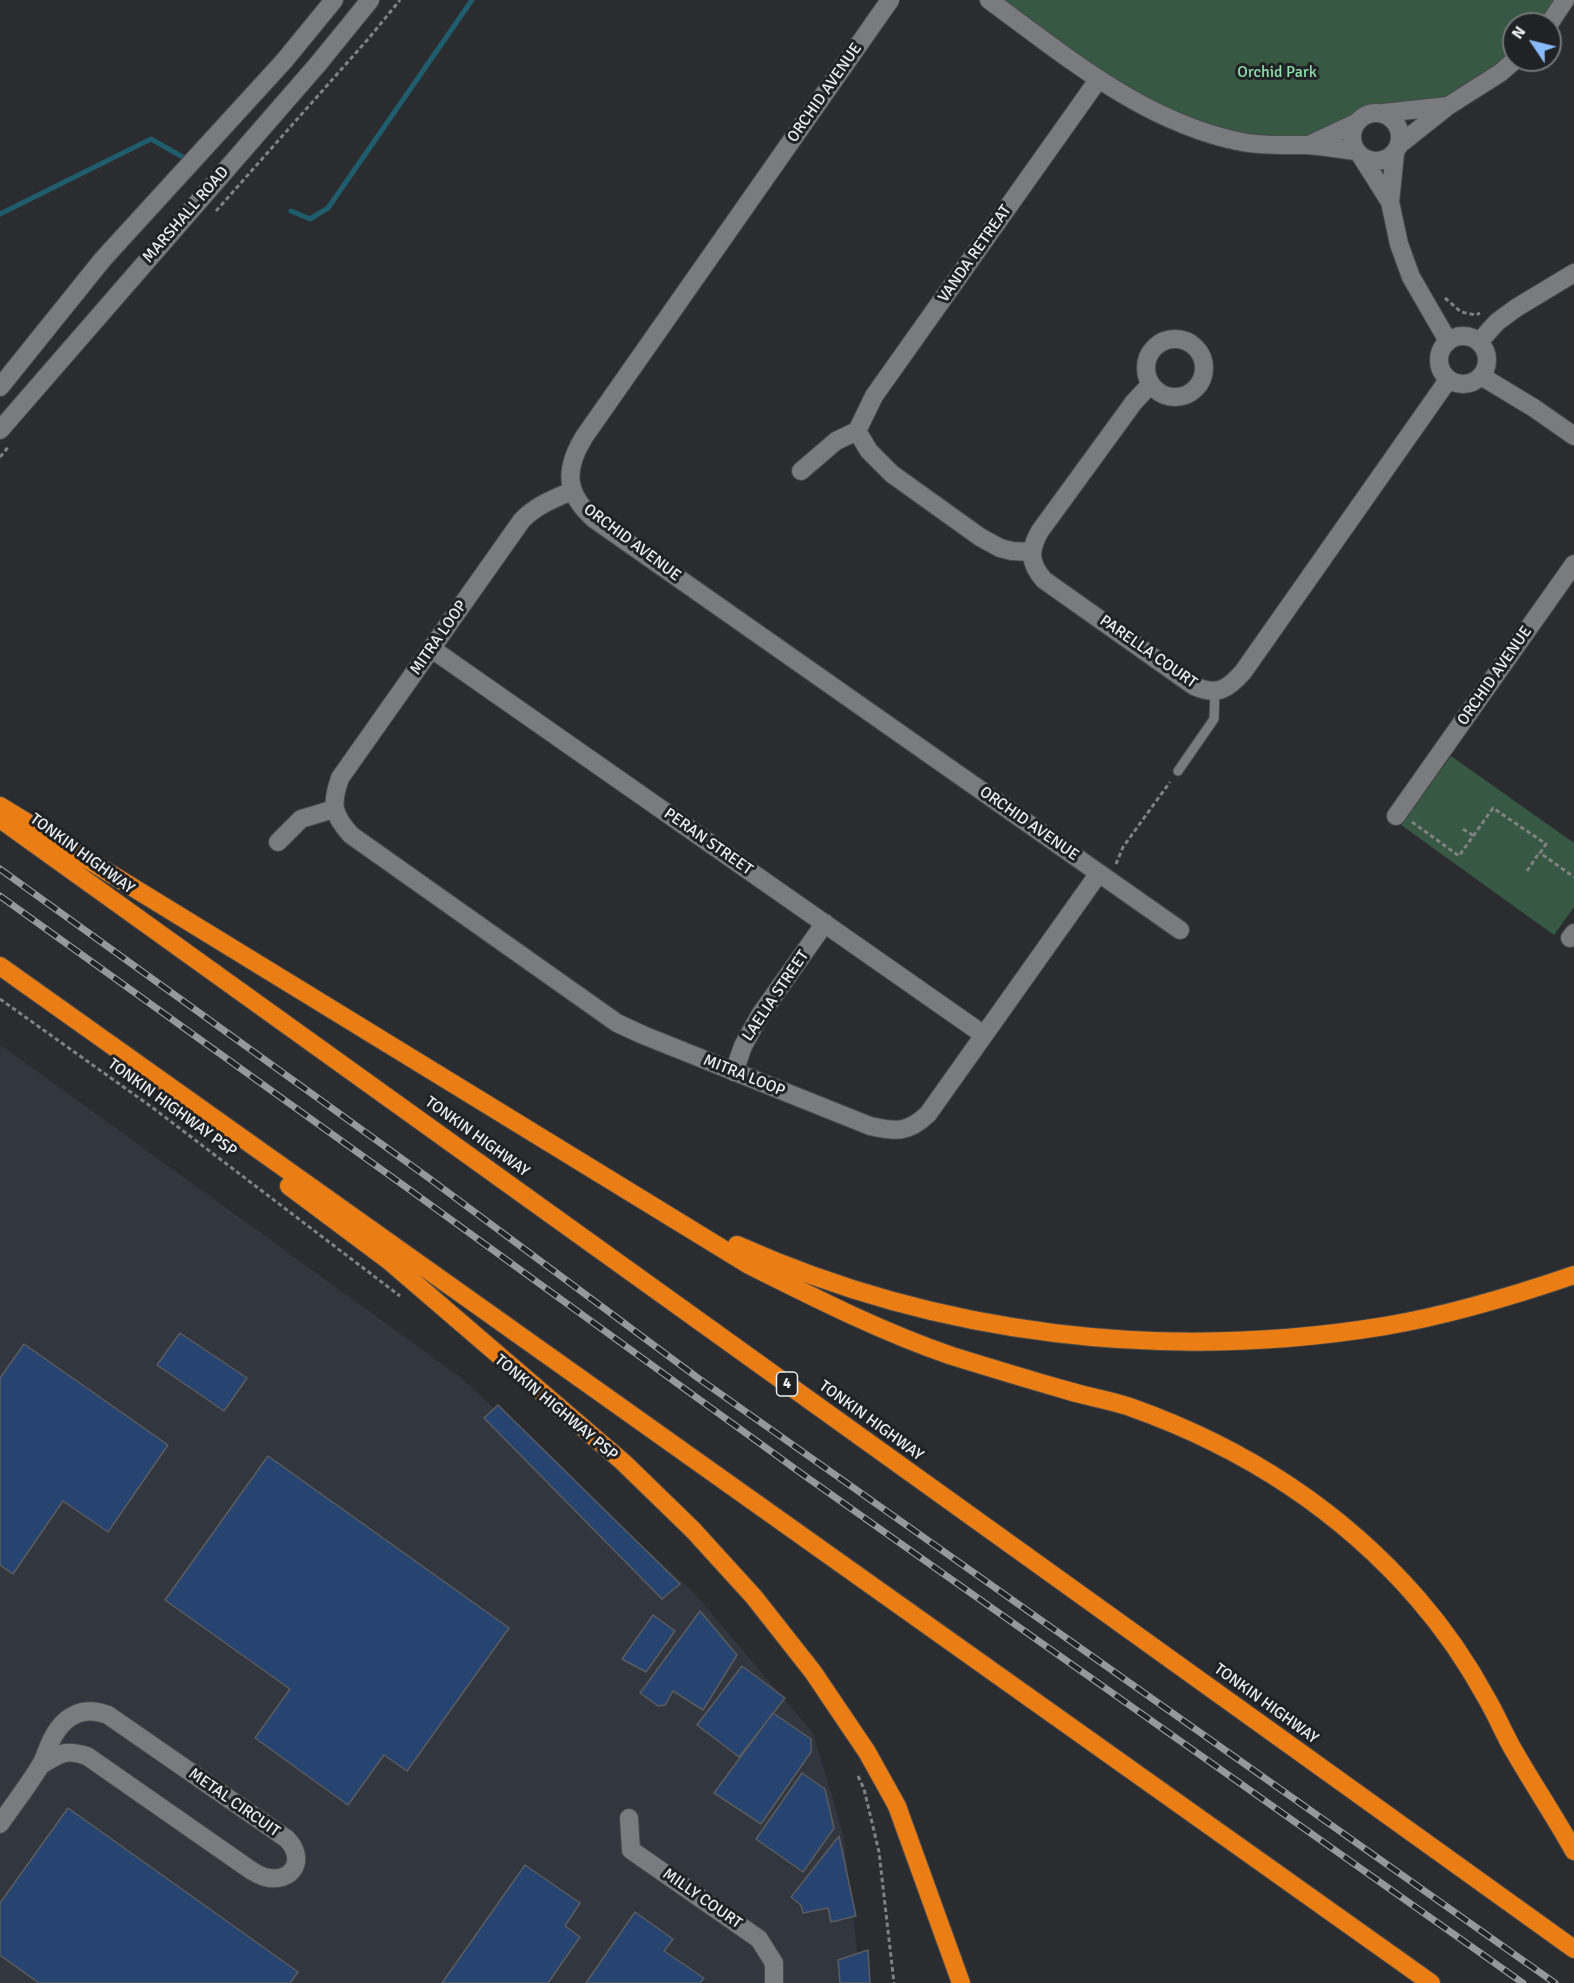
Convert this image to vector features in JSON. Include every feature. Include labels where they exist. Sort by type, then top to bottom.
[{"type":"highway","points":[[0,807],[749,1264],[861,1319],[950,1355],[1127,1406],[1182,1426],[1236,1452],[1287,1482],[1343,1525],[1379,1557],[1419,1600],[1455,1647],[1480,1687],[1513,1749],[1574,1851]]},
{"type":"highway","name":"TONKIN HIGHWAY","points":[[0,819],[1574,1949]]},
{"type":"highway","points":[[0,966],[1431,1983]]},
{"type":"highway","points":[[0,972],[388,1260],[623,1462],[693,1530],[754,1597],[806,1662],[867,1752],[897,1806],[961,1983]]},
{"type":"highway","points":[[644,1200],[706,1232],[835,1284],[902,1304],[970,1320],[1039,1332],[1109,1339],[1202,1342],[1318,1335],[1388,1325],[1456,1311],[1524,1293],[1574,1275]]},
{"type":"street","name":"MARSHALL ROAD","points":[[0,387],[103,259],[284,61],[334,0]]},
{"type":"street","name":"MARSHALL ROAD","points":[[0,430],[318,64],[370,0]]},
{"type":"street","name":"ORCHID AVENUE","points":[[890,0],[584,437],[576,450],[572,466],[570,477],[572,491],[577,502],[594,519],[1180,930]]},
{"type":"street","points":[[989,0],[1098,80],[1145,108],[1225,139],[1263,145],[1308,145],[1359,153],[1367,159],[1380,161],[1448,106],[1502,71]]},
{"type":"street","name":"VANDA RETREAT","points":[[857,431],[874,396],[1098,80]]},
{"type":"street","points":[[1308,145],[1356,123],[1368,114],[1448,106]]},
{"type":"street","points":[[1383,113],[1390,117],[1400,129],[1390,202],[1399,243],[1410,277],[1448,341]]},
{"type":"street","points":[[1356,123],[1352,138],[1390,202]]},
{"type":"street","points":[[1479,342],[1503,318],[1574,273]]},
{"type":"street","points":[[1463,336],[1472,338],[1484,348],[1487,362],[1481,376],[1474,382],[1456,384],[1448,380],[1439,368],[1438,361],[1442,346],[1448,341],[1463,336]]},
{"type":"street","points":[[1481,376],[1534,408],[1574,436]]},
{"type":"street","name":"PARELLA COURT","points":[[1032,552],[1036,570],[1044,580],[1194,686],[1215,693],[1235,682],[1243,672],[1448,380]]},
{"type":"street","points":[[801,471],[836,441],[857,431],[869,451],[892,474],[980,537],[1000,548],[1032,552],[1033,543],[1047,522],[1134,402],[1150,385]]},
{"type":"street","name":"MITRA LOOP","points":[[572,491],[544,502],[522,520],[340,778],[334,794],[334,809],[339,822],[351,835],[607,1017],[643,1035],[734,1072],[870,1126],[889,1130],[904,1130],[916,1125],[928,1114],[984,1035],[1104,877]]},
{"type":"street","name":"ORCHID AVENUE","points":[[1397,814],[1574,564]]},
{"type":"street","name":"PERAN STREET","points":[[432,648],[984,1035]]},
{"type":"street","points":[[278,842],[301,819],[334,809]]},
{"type":"street","name":"LAELIA STREET","points":[[734,1072],[743,1046],[760,1015],[825,924]]},
{"type":"street","name":"METAL CIRCUIT","points":[[0,1824],[41,1765],[52,1738],[65,1721],[88,1710],[108,1715],[287,1839],[297,1854],[296,1864],[288,1875],[278,1878],[266,1877],[252,1871],[87,1756],[74,1752],[63,1753],[41,1765]]},
{"type":"street","name":"MILLY COURT","points":[[629,1818],[631,1850],[759,1939],[774,1963],[774,1983]]},
{"type":"lane","points":[[1178,771],[1214,719],[1215,693]]},
{"type":"path","points":[[1444,297],[1461,312],[1476,315],[1491,307],[1503,318]]},
{"type":"path","points":[[1104,877],[1178,771]]},
{"type":"path","points":[[1397,814],[1459,856],[1493,808],[1546,844],[1527,871]]},
{"type":"path","points":[[1464,829],[1474,836]]},
{"type":"path","points":[[1540,853],[1574,877]]},
{"type":"path","name":"TONKIN HIGHWAY PSP","points":[[0,999],[153,1108],[403,1298]]},
{"type":"path","points":[[854,1767],[864,1789],[879,1852],[894,1983]]},
{"type":"shaded area","points":[[2,1046],[460,1377],[694,1593],[813,1733],[843,1833],[861,1983],[0,1983],[0,1049]]},
{"type":"green space","name":"Orchid Park","points":[[989,0],[1565,0],[1557,12],[1502,12],[1502,69],[1469,94],[1368,114],[1308,145],[1193,129]]},
{"type":"green space","points":[[1451,756],[1574,843],[1574,907],[1554,935],[1401,825]]},
{"type":"building","points":[[180,1333],[247,1378],[224,1411],[157,1365]]},
{"type":"building","points":[[24,1344],[168,1445],[108,1532],[63,1501],[13,1574],[0,1565],[0,1378]]},
{"type":"building","points":[[498,1405],[680,1584],[662,1599],[484,1418]]},
{"type":"building","points":[[268,1456],[509,1628],[407,1771],[384,1755],[348,1805],[255,1738],[290,1689],[165,1600]]},
{"type":"building","points":[[700,1611],[737,1655],[703,1710],[673,1691],[665,1705],[658,1706],[640,1693]]},
{"type":"building","points":[[653,1615],[675,1631],[646,1672],[622,1659]]},
{"type":"building","points":[[742,1666],[785,1698],[739,1757],[697,1725]]},
{"type":"building","points":[[773,1713],[811,1739],[811,1752],[761,1824],[714,1793]]},
{"type":"building","points":[[802,1773],[825,1789],[834,1828],[803,1872],[756,1839]]},
{"type":"building","points":[[68,1808],[298,1972],[290,1983],[39,1983],[0,1955],[0,1903]]},
{"type":"building","points":[[839,1836],[856,1916],[831,1922],[828,1908],[803,1913],[801,1905],[791,1897]]},
{"type":"building","points":[[525,1865],[580,1903],[565,1926],[580,1937],[548,1983],[442,1983]]},
{"type":"building","points":[[635,1912],[673,1939],[664,1951],[704,1978],[700,1983],[586,1983]]},
{"type":"building","points":[[868,1950],[870,1983],[840,1983],[838,1960]]},
{"type":"waterway","points":[[291,211],[310,219],[328,208],[472,0]]},
{"type":"waterway","points":[[0,214],[151,139],[188,160]]},
{"type":"railway","points":[[0,869],[426,1176],[698,1378],[1555,1983]]},
{"type":"railway","points":[[0,896],[805,1476],[1523,1983]]}]
